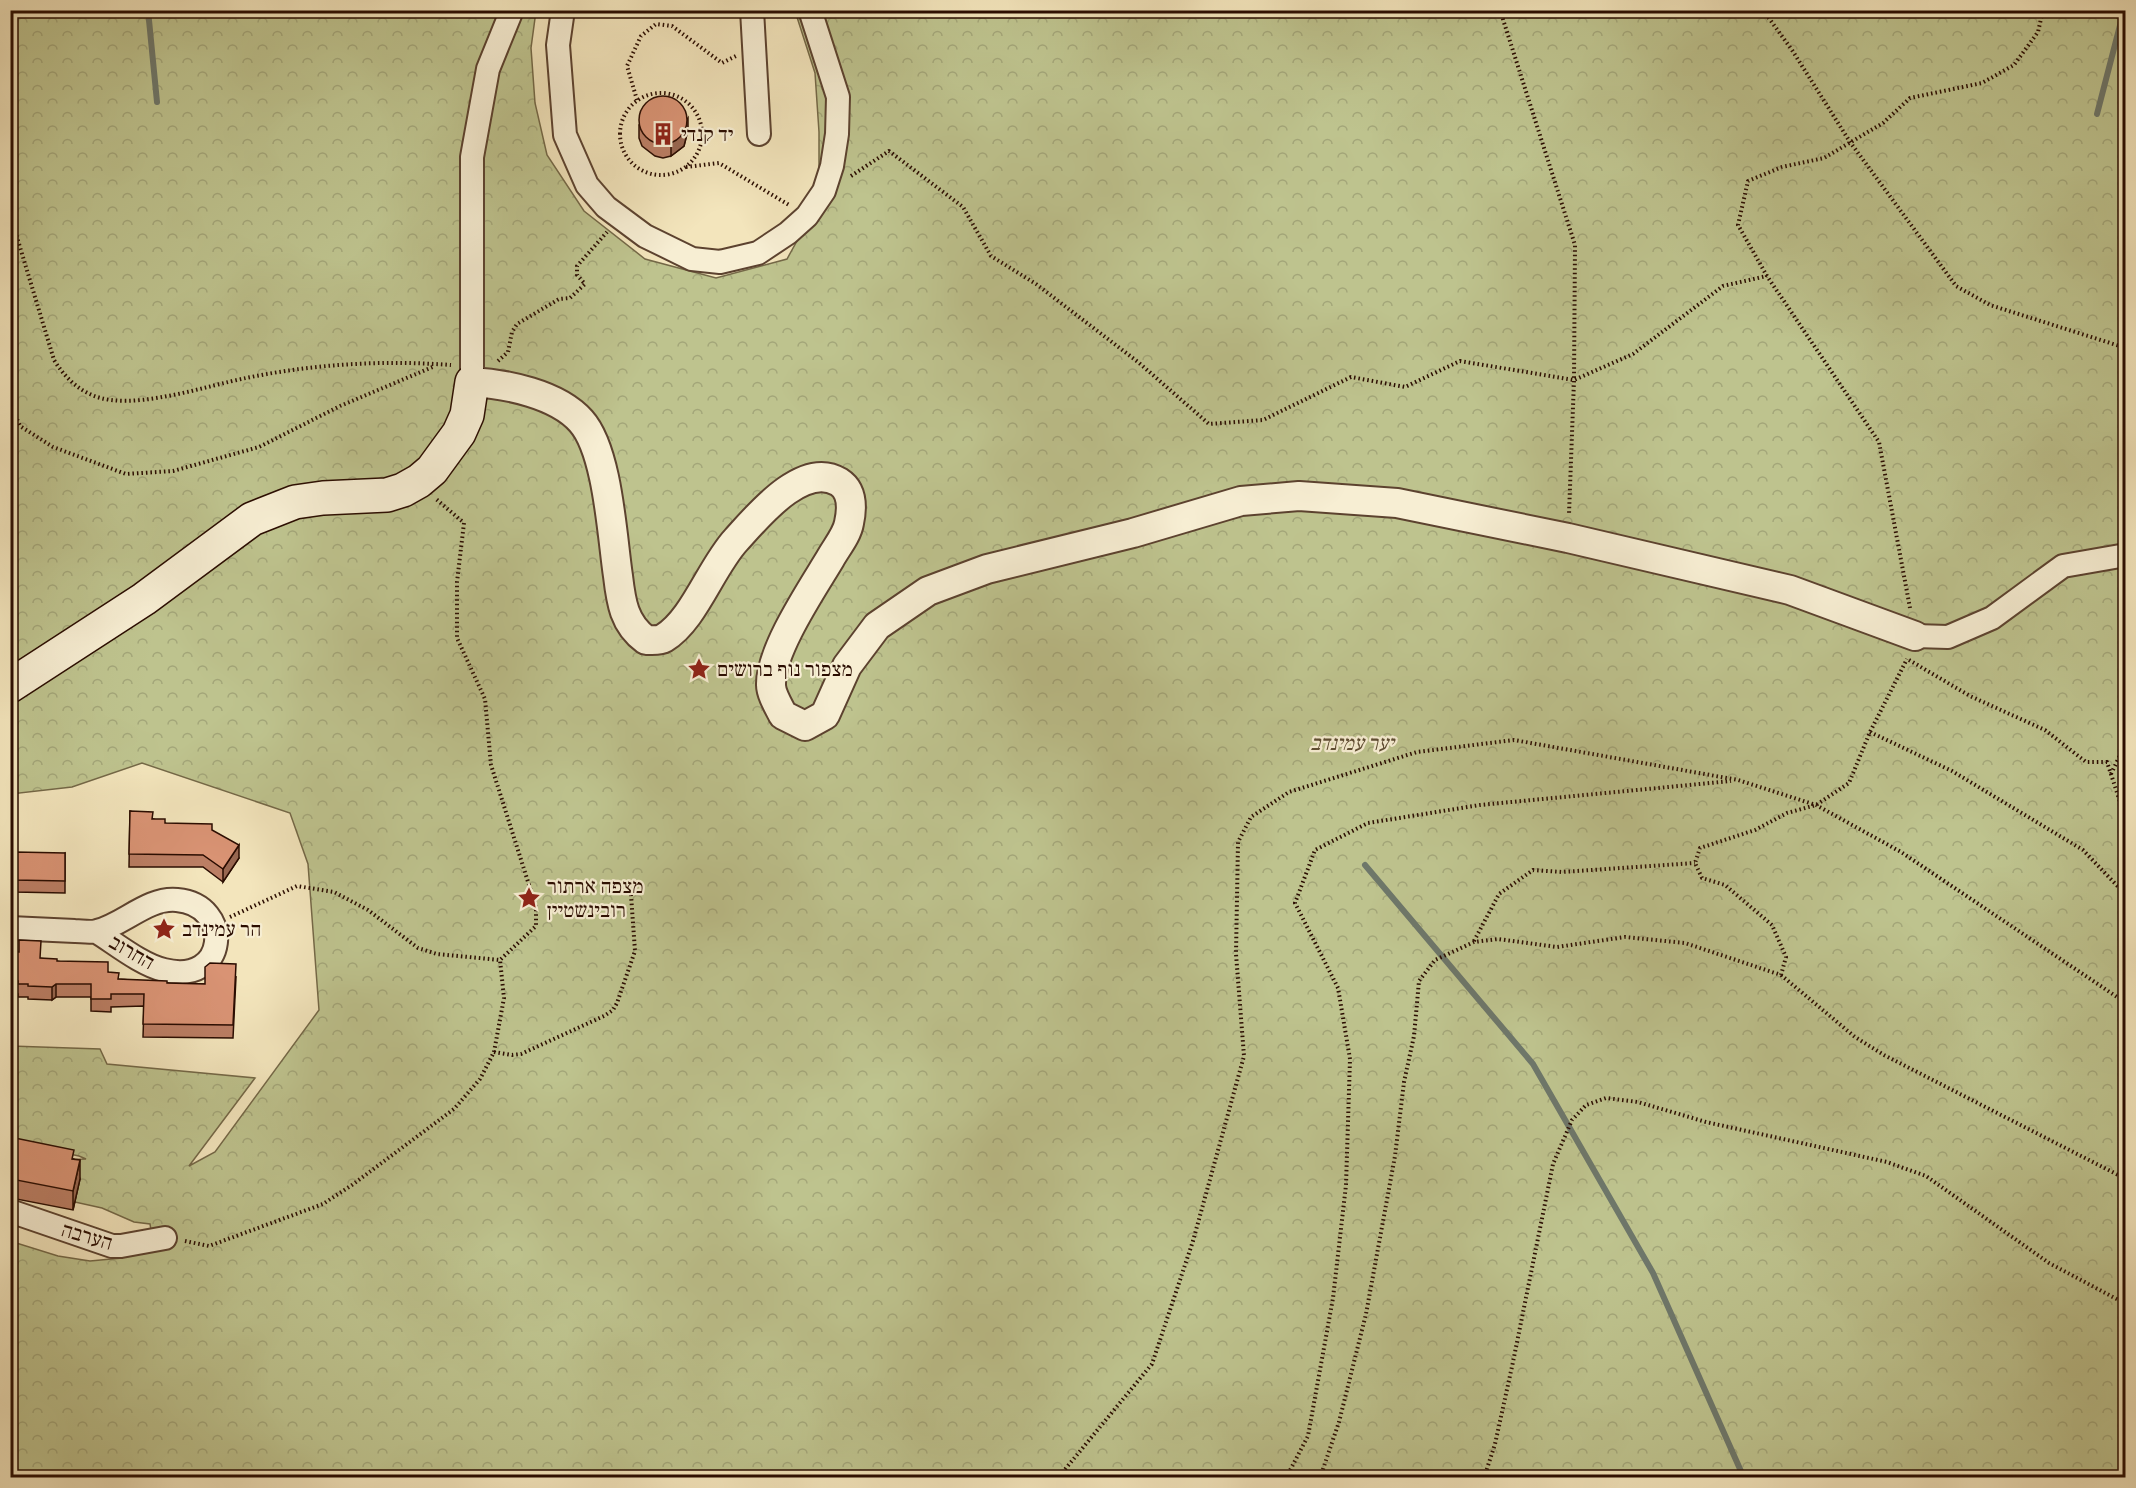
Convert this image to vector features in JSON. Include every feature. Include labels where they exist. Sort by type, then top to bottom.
[{"type":"main road","points":[[10,686],[144,599],[234,530],[252,519],[295,502],[323,498],[387,495],[403,490],[419,480],[432,470],[459,433],[467,415],[472,374]]},
{"type":"street","points":[[512,10],[488,69],[472,157],[472,374],[520,389],[562,406],[581,421],[590,434],[604,482],[620,593],[634,631],[646,640],[662,639],[682,622],[726,550],[769,503],[801,480],[826,478],[838,482],[847,490],[851,501],[849,526],[798,612],[778,652],[771,686],[783,715],[805,726],[825,715],[847,666],[877,626],[928,591],[987,569],[1133,533],[1241,501],[1299,496],[1397,503],[1568,538],[1790,590],[1911,647],[1948,637],[1992,618],[2062,566],[2126,555]]},
{"type":"street","points":[[563,10],[558,45],[566,135],[587,185],[606,207],[645,236],[692,259],[720,262],[758,253],[788,233],[807,216],[824,191],[832,166],[837,134],[837,97],[810,10]]},
{"type":"street","points":[[752,10],[759,134]]},
{"type":"street","name":"החרוב","points":[[10,928],[97,932],[152,966],[182,972],[200,967],[213,956],[217,943],[214,925],[206,914],[195,905],[184,901],[172,900],[147,907],[97,932]]},
{"type":"street","name":"הערבה","points":[[10,1211],[112,1246],[165,1238]]},
{"type":"path","points":[[1500,10],[1575,245],[1574,380],[1568,538]]},
{"type":"path","points":[[1763,10],[1792,50],[1850,142],[1956,286],[1990,305],[2126,348]]},
{"type":"path","points":[[1781,975],[1786,957],[1772,925],[1725,885],[1702,878],[1695,863],[1700,848],[1755,830],[1787,813],[1816,805],[1850,783],[1870,732],[1911,647],[1879,442],[1767,276],[1738,225],[1748,181],[1782,167],[1824,158],[1883,123],[1910,98],[1982,83],[2014,65],[2038,32],[2043,10]]},
{"type":"path","points":[[2105,10],[2126,21]]},
{"type":"path","points":[[637,100],[627,66],[641,36],[656,24],[672,26],[722,63],[755,47]]},
{"type":"path","points":[[10,45],[10,53]]},
{"type":"path","points":[[664,92],[678,96],[690,104],[699,115],[703,129],[702,143],[696,156],[686,167],[662,176],[643,171],[627,158],[621,147],[619,134],[621,121],[627,109],[637,100],[650,94],[664,92]]},
{"type":"path","points":[[842,181],[889,151],[963,207],[991,256],[1036,284],[1138,362],[1209,424],[1263,420],[1351,377],[1406,387],[1460,361],[1574,380],[1633,354],[1723,286],[1767,276]]},
{"type":"path","points":[[686,167],[719,163],[807,216]]},
{"type":"path","points":[[10,214],[54,360],[62,373],[77,388],[93,396],[111,400],[137,400],[248,378],[362,362],[438,364],[472,374]]},
{"type":"path","points":[[501,359],[508,351],[512,332],[518,324],[559,299],[570,298],[585,284],[577,275],[577,266],[620,217]]},
{"type":"path","points":[[10,403],[20,426],[53,447],[126,474],[173,471],[259,447],[340,406],[438,364]]},
{"type":"path","points":[[214,925],[297,885],[334,892],[368,910],[418,948],[437,954],[500,960],[536,926],[536,907],[491,765],[485,699],[457,638],[457,582],[464,523],[447,510],[419,480]]},
{"type":"path","points":[[1911,647],[1970,696],[2045,730],[2086,762],[2107,762],[2126,820]]},
{"type":"path","points":[[1870,732],[1952,771],[2083,850],[2126,895]]},
{"type":"path","points":[[1055,1478],[1062,1473],[1152,1364],[1193,1241],[1244,1056],[1236,954],[1238,842],[1251,817],[1289,792],[1417,753],[1514,740],[1738,780],[1816,805],[1901,852],[2126,1003]]},
{"type":"path","points":[[2110,775],[2123,749],[2126,748]]},
{"type":"path","points":[[1286,1478],[1308,1436],[1333,1298],[1346,1185],[1350,1059],[1338,988],[1295,903],[1315,850],[1368,823],[1480,805],[1738,780]]},
{"type":"path","points":[[1474,942],[1499,894],[1533,870],[1562,872],[1695,863]]},
{"type":"path","points":[[494,1052],[521,1054],[613,1010],[635,951],[631,895]]},
{"type":"path","points":[[1320,1478],[1339,1422],[1366,1314],[1395,1156],[1404,1082],[1414,1036],[1419,981],[1435,960],[1474,942],[1498,939],[1557,947],[1625,937],[1685,943],[1781,975],[1855,1037],[1884,1055],[2126,1179]]},
{"type":"path","points":[[165,1238],[209,1246],[322,1204],[352,1185],[454,1109],[480,1079],[494,1052],[504,998],[500,960]]},
{"type":"path","points":[[1484,1478],[1495,1444],[1553,1164],[1572,1120],[1586,1105],[1606,1098],[1638,1102],[1706,1122],[1887,1162],[1926,1176],[2049,1263],[2126,1304]]},
{"type":"green space","name":"יער עמינדב","points":[[11,11],[536,11],[531,48],[535,103],[547,155],[584,211],[645,259],[716,278],[787,259],[819,201],[819,132],[815,73],[795,11],[2125,11],[2125,1477],[11,1477],[10,1241],[58,1256],[90,1261],[122,1258],[148,1242],[153,1243],[150,1224],[134,1222],[102,1208],[52,1197],[54,1160],[86,1159],[11,1142],[11,1046],[100,1049],[107,1064],[255,1078],[189,1166],[215,1152],[319,1010],[308,864],[290,813],[142,763],[72,787],[11,794]]},
{"type":"building","name":"יד קנדי","points":[[663,96],[680,103],[687,120],[680,137],[663,144],[646,137],[639,120],[646,103]]},
{"type":"building","points":[[130,811],[153,812],[152,819],[165,819],[165,823],[212,824],[212,830],[239,845],[223,869],[203,855],[129,854]]},
{"type":"building","points":[[15,852],[65,853],[65,881],[14,880]]},
{"type":"building","points":[[19,940],[41,941],[40,958],[57,959],[57,961],[108,962],[108,972],[119,973],[118,979],[205,984],[205,967],[210,963],[236,964],[233,1025],[143,1024],[144,994],[111,994],[111,999],[91,999],[91,984],[56,984],[52,987],[28,986],[28,984],[18,984],[18,981],[10,981],[10,952],[19,952]]},
{"type":"building","points":[[10,1137],[74,1150],[72,1159],[80,1160],[73,1191],[11,1179],[15,1156],[10,1155]]},
{"type":"waterway","points":[[148,10],[157,102]]},
{"type":"waterway","points":[[2097,114],[2124,10]]},
{"type":"waterway","points":[[1365,865],[1533,1064],[1653,1273],[1744,1478]]},
{"type":"place","name":"יד קנדי","points":[[663,134]]},
{"type":"place","name":"מצפור נוף ברושים","points":[[699,669]]},
{"type":"place","name":"מצפה ארתור רובינשטיין","points":[[529,898]]},
{"type":"place","name":"הר עמינדב","points":[[164,929]]}]
